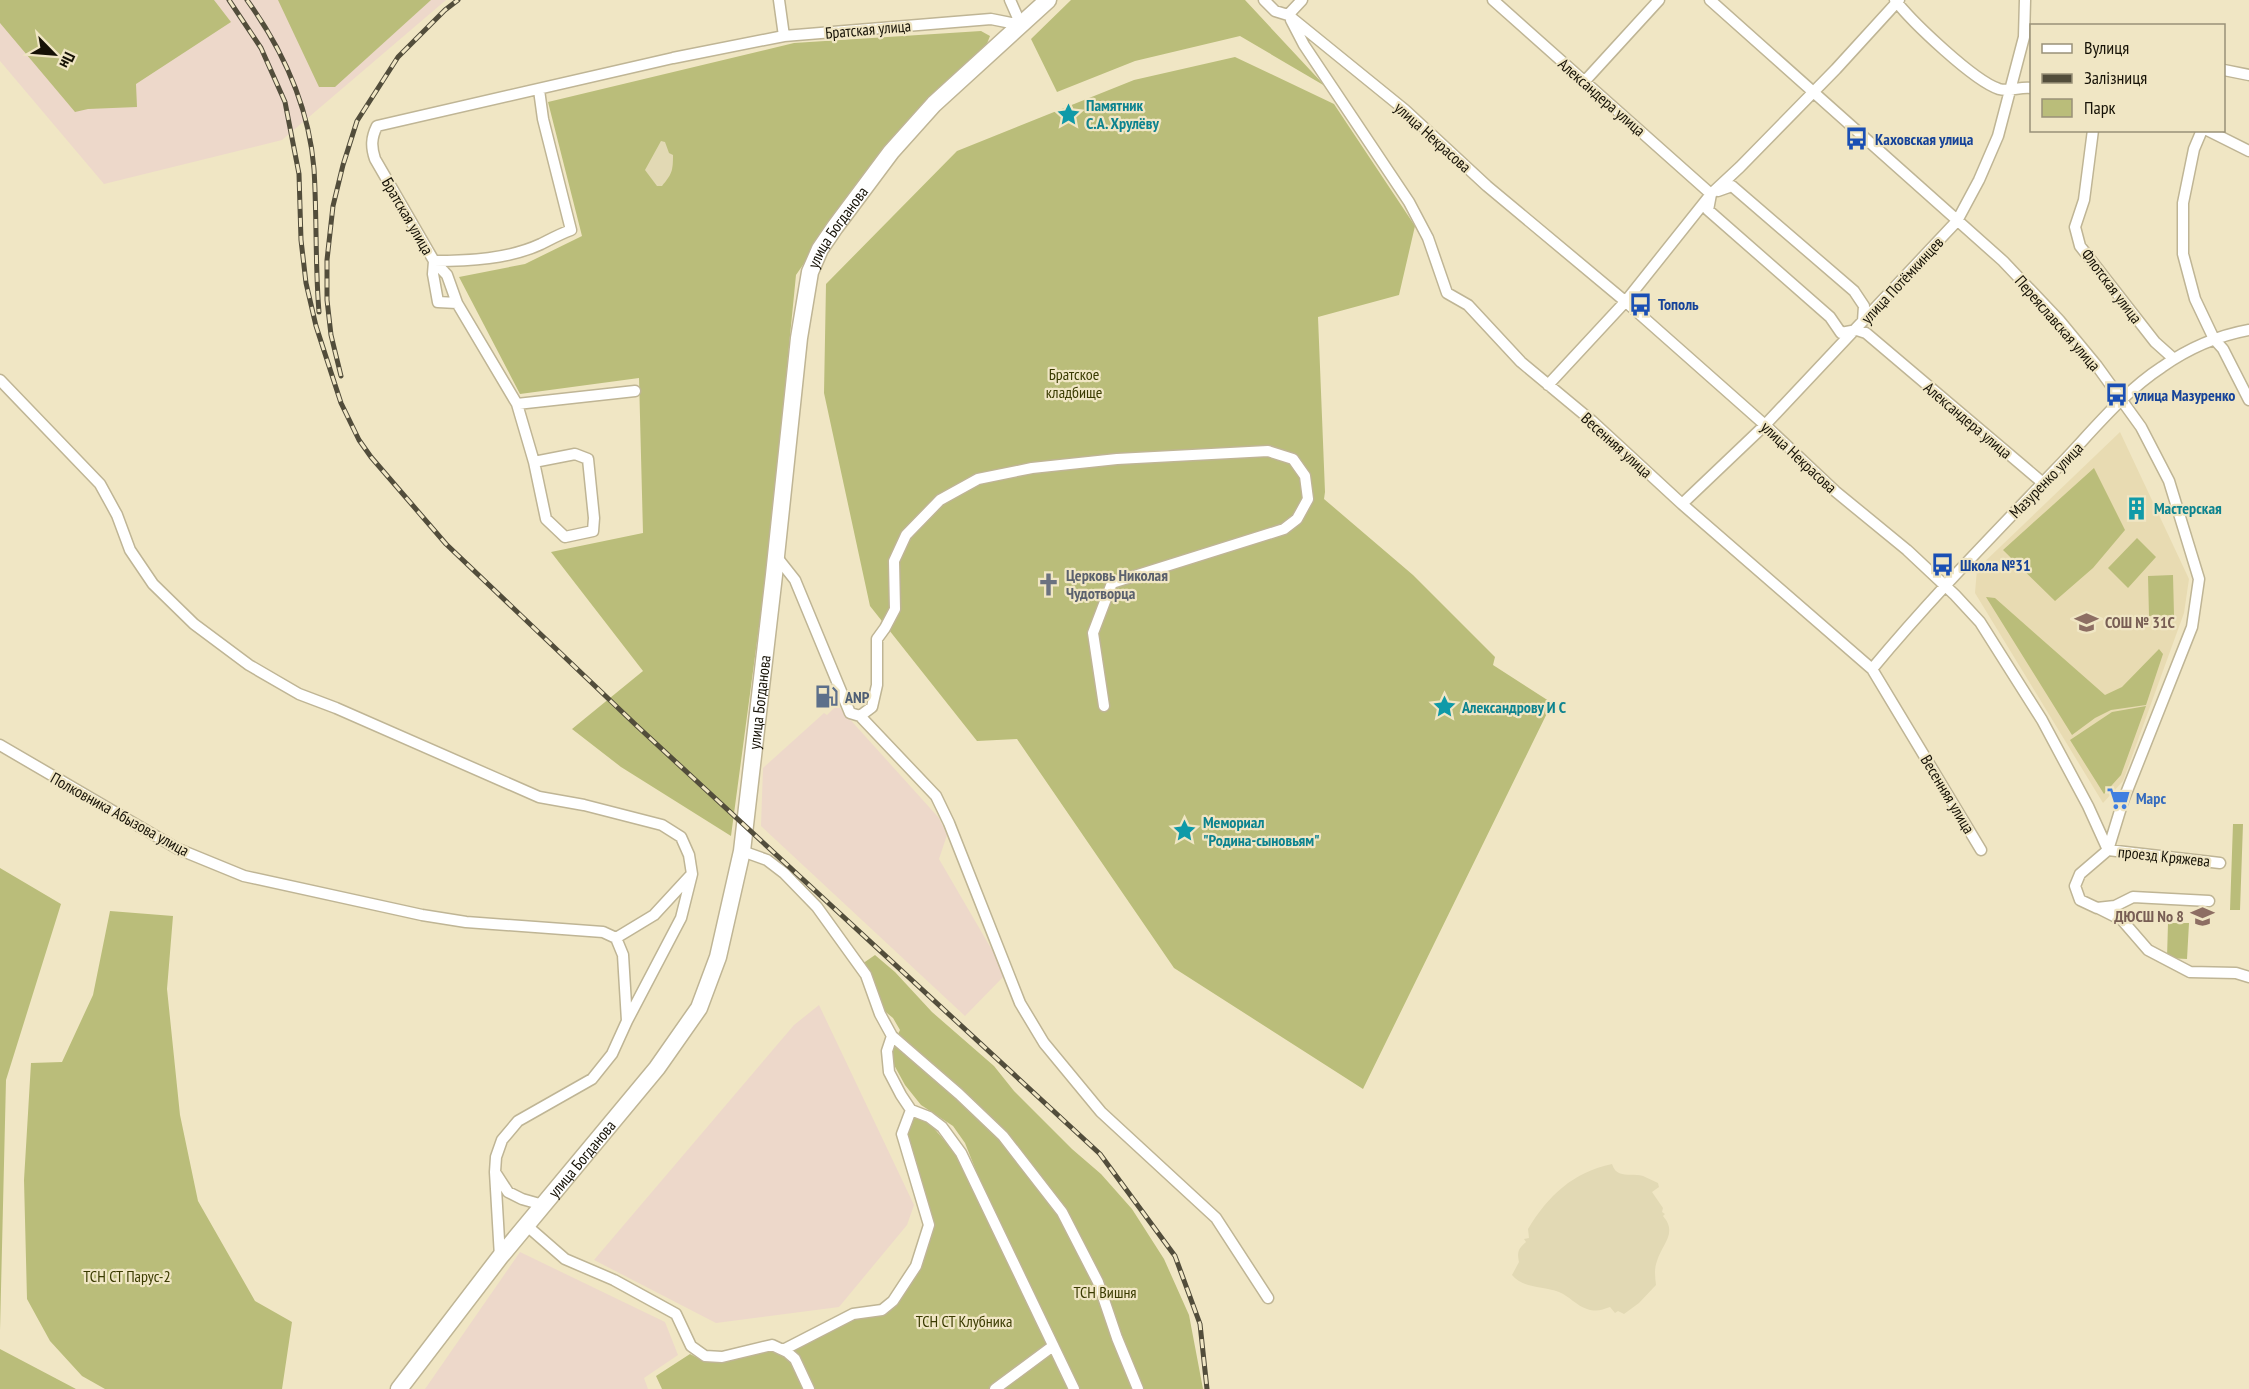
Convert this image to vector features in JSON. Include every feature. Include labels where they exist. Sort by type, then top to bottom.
[{"type":"main road","name":"улица Богданова","points":[[399,1389],[500,1257],[657,1068],[699,1008],[718,957],[742,851],[799,338],[810,272],[820,249],[891,152],[934,104],[1048,0]]},
{"type":"street","points":[[779,0],[784,36]]},
{"type":"street","points":[[1010,0],[1021,25]]},
{"type":"street","name":"улица Некрасова","points":[[1264,0],[1275,11],[1288,15],[1405,110],[1487,186],[1625,302],[1765,425],[1835,491],[1945,585],[1980,622],[2019,681],[2072,775],[2108,850]]},
{"type":"street","points":[[1288,15],[1302,0]]},
{"type":"street","name":"Александера улица","points":[[1493,0],[1711,194],[1708,210],[1830,317],[1841,333],[1862,328],[2043,483]]},
{"type":"street","points":[[1584,82],[1659,0]]},
{"type":"street","name":"Переяславская улица","points":[[1710,0],[2003,261],[2059,320],[2097,366],[2146,435],[2169,481],[2199,579],[2192,627],[2123,801],[2108,850]]},
{"type":"street","name":"улица Потёмкинцев","points":[[1682,504],[1862,328],[1957,221],[1979,180],[1998,136],[2028,37],[2025,0]]},
{"type":"street","points":[[1548,385],[1625,302],[1711,194],[1740,167],[1897,1],[1945,50],[1976,76],[1998,89],[2030,88]]},
{"type":"street","name":"Весенняя улица","points":[[1288,15],[1304,45],[1409,202],[1428,238],[1446,293],[1468,305],[1514,355],[1872,669],[1981,850]]},
{"type":"street","name":"Братская улица","points":[[539,90],[543,119],[571,230],[514,253],[465,261],[434,261],[375,159],[372,148],[373,135],[377,126],[673,58],[784,36],[991,19],[1021,25]]},
{"type":"street","points":[[2225,70],[2249,75]]},
{"type":"street","name":"Флотская улица","points":[[2093,132],[2084,200],[2075,227],[2080,246],[2155,342],[2174,359]]},
{"type":"street","points":[[2204,132],[2194,149],[2183,203],[2183,254],[2195,299],[2214,339],[2223,349],[2249,400]]},
{"type":"street","points":[[2209,132],[2249,150]]},
{"type":"street","points":[[1711,194],[1732,186],[1854,291],[1864,306],[1862,328]]},
{"type":"street","points":[[434,261],[447,275],[457,303],[517,404],[534,462],[546,519],[565,537],[593,531],[594,518],[588,459],[575,454],[534,462]]},
{"type":"street","points":[[434,261],[433,274],[438,302],[457,303]]},
{"type":"street","name":"Мазуренко улица","points":[[1872,669],[1945,585],[2122,401],[2174,359],[2214,339],[2249,330]]},
{"type":"street","points":[[0,380],[100,484],[117,515],[130,550],[153,584],[194,624],[249,665],[299,694],[539,797],[584,805],[662,825],[681,837],[689,855],[692,874],[681,918],[612,1054],[592,1079],[518,1121],[502,1140],[496,1156],[495,1172],[500,1257]]},
{"type":"street","points":[[517,404],[635,391]]},
{"type":"street","points":[[860,716],[872,707],[878,685],[877,639],[895,609],[894,561],[906,535],[940,500],[978,479],[1032,468],[1117,459],[1268,451],[1293,459],[1305,476],[1308,499],[1297,519],[1284,529],[1112,583],[1094,633],[1104,706]]},
{"type":"street","points":[[776,556],[795,580],[850,713],[860,716],[936,796],[949,823],[1020,1003],[1044,1043],[1101,1112],[1215,1218],[1268,1298]]},
{"type":"street","name":"Полковника Абызова улица","points":[[0,745],[178,849],[244,876],[422,915],[466,922],[603,932],[616,938]]},
{"type":"street","points":[[2108,850],[2080,874],[2076,886],[2080,900],[2122,920],[2148,950],[2190,972],[2236,973],[2249,977]]},
{"type":"street","name":"проезд Кряжева","points":[[2108,850],[2220,863]]},
{"type":"street","points":[[742,851],[766,860],[776,867],[817,907],[866,975],[880,1014],[892,1036],[1003,1136],[1062,1212],[1098,1282],[1117,1338],[1138,1389]]},
{"type":"street","points":[[627,1021],[623,955],[616,938],[654,915],[692,874]]},
{"type":"street","points":[[2097,908],[2115,906],[2133,897],[2209,901]]},
{"type":"street","points":[[892,1036],[887,1051],[889,1071],[911,1110],[929,1117],[942,1127],[961,1153],[1074,1389]]},
{"type":"street","points":[[783,1350],[853,1314],[882,1310],[893,1301],[916,1266],[929,1225],[902,1134],[911,1110]]},
{"type":"street","points":[[495,1172],[508,1192],[543,1205]]},
{"type":"street","points":[[526,1225],[565,1259],[614,1280],[676,1314],[691,1346],[705,1356],[722,1356],[772,1345],[795,1359],[810,1389]]},
{"type":"street","points":[[995,1389],[1053,1346]]},
{"type":"shaded area","points":[[0,0],[446,0],[282,140],[104,184],[0,61]]},
{"type":"shaded area","name":"СОШ № 31С","points":[[2120,432],[2189,579],[2184,613],[2123,781],[2103,803],[1975,593],[1977,569]]},
{"type":"shaded area","points":[[837,705],[939,818],[947,835],[939,859],[1006,974],[965,1016],[761,826],[763,768],[824,713],[827,715]]},
{"type":"shaded area","points":[[819,1005],[914,1205],[907,1225],[839,1307],[716,1323],[594,1260],[794,1025]]},
{"type":"shaded area","points":[[520,1252],[665,1322],[678,1355],[644,1378],[648,1389],[425,1389]]},
{"type":"green space","points":[[0,0],[214,0],[231,22],[136,84],[137,107],[88,109],[75,112],[0,23]]},
{"type":"green space","points":[[278,0],[431,0],[335,87],[319,87]]},
{"type":"green space","points":[[1071,0],[1245,0],[1325,86],[1240,36],[1135,61],[1057,92],[1031,39]]},
{"type":"green space","points":[[981,31],[990,36],[986,46],[831,224],[796,275],[768,559],[731,836],[621,767],[572,729],[643,671],[551,552],[643,533],[639,378],[520,394],[459,277],[525,264],[582,236],[548,102],[794,43]]},
{"type":"green space","name":"Братское кладбище","points":[[1235,57],[1334,104],[1415,226],[1399,295],[1318,317],[1324,499],[1413,575],[1495,657],[1493,665],[1552,703],[1363,1089],[1174,968],[1017,739],[977,741],[870,606],[824,393],[826,284],[957,151],[1134,80]]},
{"type":"green space","points":[[2094,468],[2125,530],[2093,568],[2055,601],[2003,550]]},
{"type":"green space","points":[[2137,538],[2156,557],[2128,588],[2108,568]]},
{"type":"green space","points":[[2173,575],[2174,615],[2149,616],[2148,576]]},
{"type":"green space","points":[[1986,597],[1995,598],[2105,695],[2122,687],[2159,649],[2163,654],[2146,705],[2111,710],[2095,718],[2072,735]]},
{"type":"green space","points":[[2146,706],[2121,775],[2104,794],[2070,740],[2112,712]]},
{"type":"green space","points":[[2233,824],[2243,824],[2240,910],[2230,910]]},
{"type":"green space","points":[[0,868],[61,904],[6,1080],[0,1331]]},
{"type":"green space","name":"ТСН СТ Парус-2","points":[[110,911],[173,916],[167,989],[180,1115],[198,1201],[255,1301],[292,1322],[282,1389],[105,1389],[82,1376],[50,1341],[27,1299],[24,1180],[31,1063],[62,1062],[93,995]]},
{"type":"green space","points":[[2168,923],[2189,923],[2187,959],[2167,958]]},
{"type":"green space","name":"ТСН Вишня","points":[[875,955],[895,972],[932,1012],[994,1066],[1014,1091],[1072,1149],[1101,1174],[1132,1209],[1164,1259],[1189,1315],[1203,1389],[1076,1389],[998,1226],[965,1143],[953,1126],[921,1105],[905,1085],[893,1063],[893,1045],[900,1030],[893,1018],[882,1009],[862,964]]},
{"type":"green space","name":"ТСН СТ Клубника","points":[[912,1116],[927,1120],[965,1165],[1070,1389],[662,1389],[656,1376],[690,1354],[704,1361],[724,1360],[769,1350],[895,1304],[931,1225],[906,1135]]},
{"type":"green space","points":[[0,1349],[76,1389],[0,1389]]},
{"type":"sand","points":[[661,141],[665,142],[669,153],[673,155],[673,165],[662,186],[657,186],[645,170]]},
{"type":"sand","points":[[1612,1164],[1614,1169],[1621,1174],[1643,1176],[1658,1183],[1659,1187],[1652,1192],[1663,1208],[1662,1212],[1665,1214],[1663,1216],[1669,1228],[1668,1238],[1656,1264],[1656,1285],[1639,1303],[1624,1314],[1618,1311],[1615,1313],[1610,1307],[1599,1310],[1587,1309],[1559,1292],[1522,1283],[1512,1275],[1519,1262],[1519,1251],[1526,1242],[1524,1239],[1529,1238],[1528,1229],[1553,1196],[1585,1173]]},
{"type":"railway","points":[[229,0],[261,48],[285,102],[299,174],[301,240],[306,283],[316,326],[341,403],[359,440],[446,544],[637,726],[1100,1154],[1175,1256],[1200,1324],[1207,1389]]},
{"type":"railway","points":[[247,0],[283,59],[306,123],[314,169],[319,312]]},
{"type":"railway","points":[[341,376],[331,335],[327,300],[327,260],[333,206],[343,165],[357,121],[398,57],[458,0]]},
{"type":"place","name":"Памятник С.А. Хрулёву","points":[[1068,114]]},
{"type":"place","name":"Каховская улица","points":[[1857,139]]},
{"type":"place","name":"Тополь","points":[[1640,304]]},
{"type":"place","name":"улица Мазуренко","points":[[2116,395]]},
{"type":"place","name":"Мастерская","points":[[2136,508]]},
{"type":"place","name":"Школа №31","points":[[1942,565]]},
{"type":"place","name":"Церковь Николая Чудотворца","points":[[1048,584]]},
{"type":"place","name":"СОШ № 31С","points":[[2087,622]]},
{"type":"place","name":"ANP","points":[[827,697]]},
{"type":"place","name":"Александрову И С","points":[[1444,707]]},
{"type":"place","name":"Марс","points":[[2118,798]]},
{"type":"place","name":"Мемориал \"Родина-сыновьям\"","points":[[1185,831]]},
{"type":"place","name":"ДЮСШ No 8","points":[[2202,916]]}]
